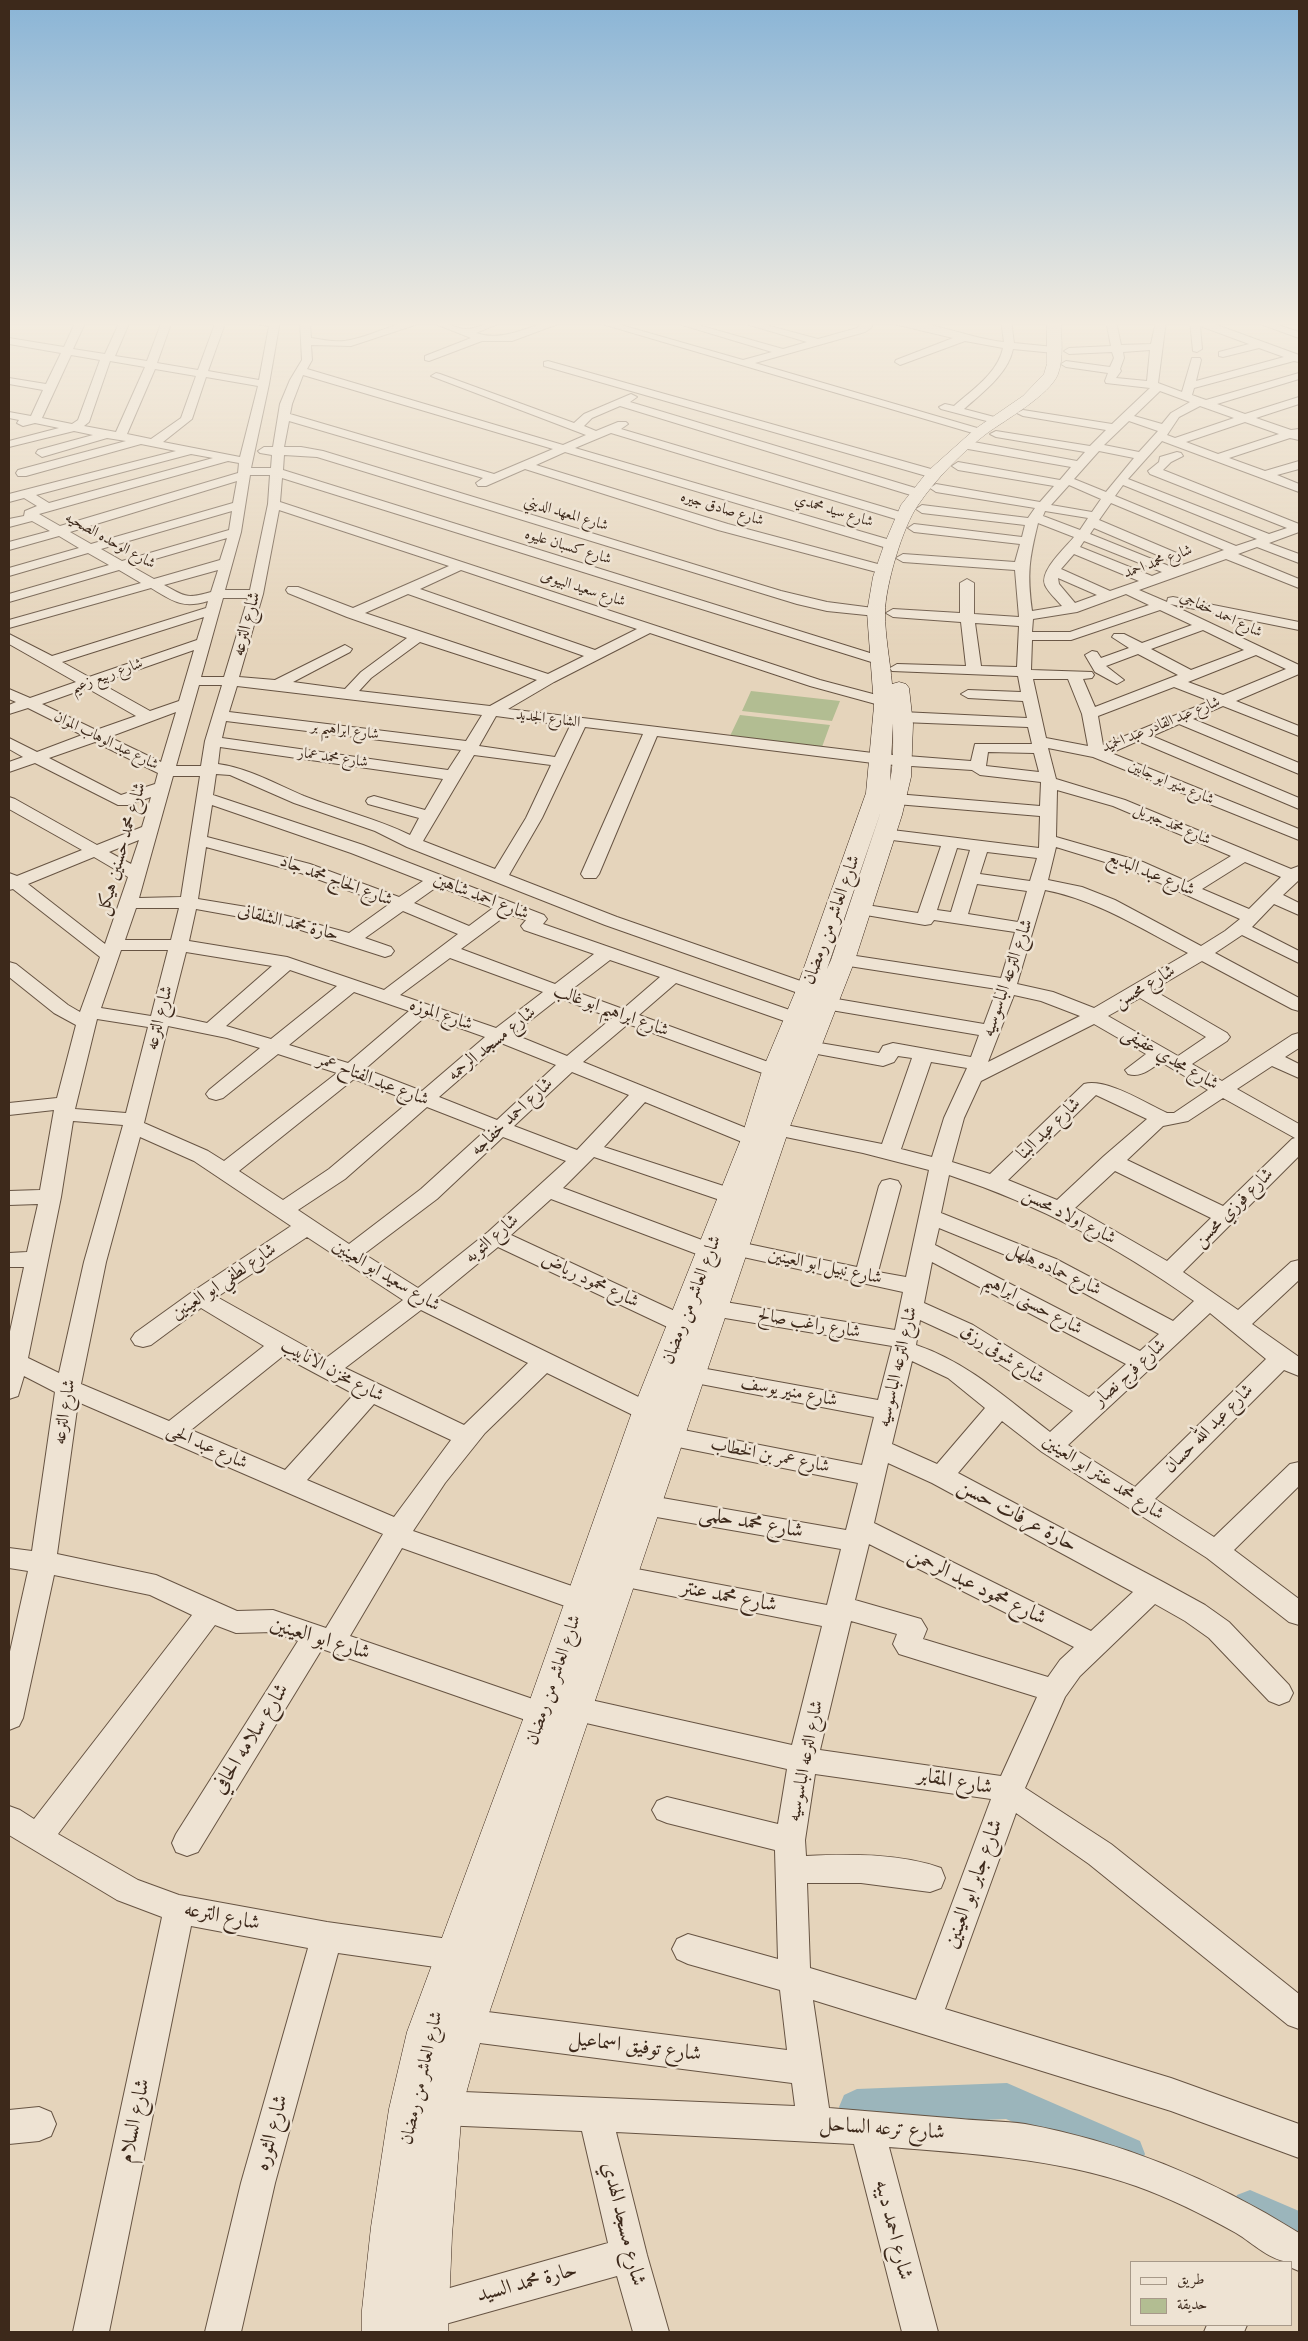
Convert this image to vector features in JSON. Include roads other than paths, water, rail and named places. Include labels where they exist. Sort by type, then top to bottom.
[{"type":"main road","points":[[944,484],[1005,430]]},
{"type":"main road","name":"شارع العاشر من رمضان","points":[[424,2322],[440,2108],[558,1711],[582,1601],[648,1412],[684,1325],[722,1249],[816,996],[884,834],[896,799],[892,760],[893,709],[885,612],[944,484]]},
{"type":"main road","name":"شارع العاشر من رمضان","points":[[816,996],[842,960],[848,921],[880,776],[892,760]]},
{"type":"main road","name":"شارع العاشر من رمضان","points":[[386,2332],[385,2310],[394,2226],[411,2109],[428,2032],[456,1954],[558,1711],[621,1576],[713,1308],[731,1196],[765,1134],[775,1071],[802,1033]]},
{"type":"street","points":[[9,444],[64,430]]},
{"type":"street","points":[[85,430],[191,450],[242,463]]},
{"type":"street","points":[[22,441],[45,454],[114,436],[117,430]]},
{"type":"street","points":[[22,473],[147,442],[169,430]]},
{"type":"street","name":"شارع محمد حسنين هيكل","points":[[9,1390],[50,1197],[65,1108],[88,1017],[128,902],[185,704],[194,681],[235,532],[242,463],[264,430]]},
{"type":"street","name":"شارع الترعه","points":[[9,1718],[43,1563],[68,1388],[95,1262],[133,1123],[189,903],[213,741],[256,594],[274,504],[278,430]]},
{"type":"street","points":[[346,430],[495,478]]},
{"type":"street","name":"شارع سيد محمدي","points":[[502,430],[566,448],[944,484]]},
{"type":"street","points":[[584,430],[596,435]]},
{"type":"street","points":[[451,496],[607,430]]},
{"type":"street","points":[[614,430],[783,482],[944,484],[1014,475],[1065,482],[1108,498],[1299,584]]},
{"type":"street","points":[[713,430],[822,463],[944,484],[1036,515],[1077,542],[1152,581]]},
{"type":"street","points":[[772,430],[1036,515],[1094,519],[1195,566]]},
{"type":"street","points":[[855,430],[944,484],[1022,566]]},
{"type":"street","points":[[953,430],[944,484],[979,536],[977,549]]},
{"type":"street","points":[[944,484],[1109,430]]},
{"type":"street","points":[[1036,515],[1097,446],[1114,430]]},
{"type":"street","points":[[1102,626],[1077,608],[1052,585],[1053,571],[1094,519],[1120,480],[1164,430]]},
{"type":"street","points":[[1166,430],[1176,441],[1299,488]]},
{"type":"street","points":[[1176,441],[1208,430]]},
{"type":"street","points":[[1210,430],[1256,446]]},
{"type":"street","points":[[1054,432],[1097,446],[1142,456]]},
{"type":"street","points":[[1219,457],[1297,434]]},
{"type":"street","points":[[944,484],[1097,446]]},
{"type":"street","points":[[1151,446],[1182,458],[1164,460],[1165,463],[1154,470],[1299,528]]},
{"type":"street","points":[[9,498],[191,450]]},
{"type":"street","name":"شارع المعهد الديني","points":[[242,463],[278,450],[319,454],[451,496],[738,582],[839,610],[885,612]]},
{"type":"street","points":[[9,546],[184,493],[242,463]]},
{"type":"street","points":[[47,507],[242,463]]},
{"type":"street","name":"شارع كسبان عليوه","points":[[242,463],[699,604],[889,665],[974,670],[1026,681]]},
{"type":"street","points":[[783,482],[822,463]]},
{"type":"street","points":[[944,484],[1081,465]]},
{"type":"street","points":[[1265,475],[1299,465]]},
{"type":"street","points":[[9,466],[49,488]]},
{"type":"street","name":"شارع صادق جيره","points":[[524,466],[723,527],[944,484]]},
{"type":"street","points":[[999,489],[1014,475]]},
{"type":"street","points":[[1120,480],[1269,539],[1299,559]]},
{"type":"street","points":[[184,493],[215,512]]},
{"type":"street","name":"شارع الوحده الصحيه","points":[[26,494],[47,507]]},
{"type":"street","name":"شارع سعيد البيومى","points":[[274,504],[893,709],[1038,738]]},
{"type":"street","points":[[9,572],[239,505]]},
{"type":"street","name":"شارع الوحده الصحيه","points":[[47,507],[29,512],[34,517],[119,566],[186,602],[215,602]]},
{"type":"street","name":"شارع الترعه الباسوسيه","points":[[814,2124],[794,1978],[790,1840],[803,1760],[904,1345],[940,1166],[954,1118],[976,1070],[1008,986],[1048,847],[1049,780],[1026,681],[1025,624],[1021,579],[1026,541],[1036,515]]},
{"type":"street","points":[[9,523],[34,517]]},
{"type":"street","name":"شارع محمد احمد","points":[[885,612],[967,617],[1025,624],[1110,596],[1134,592],[1152,581],[1299,528]]},
{"type":"street","points":[[13,596],[235,532]]},
{"type":"street","points":[[979,536],[1026,541]]},
{"type":"street","points":[[1269,539],[1299,542]]},
{"type":"street","points":[[1077,542],[1175,573]]},
{"type":"street","points":[[9,624],[226,563]]},
{"type":"street","points":[[352,614],[460,566]]},
{"type":"street","points":[[1053,571],[1110,596]]},
{"type":"street","points":[[1069,578],[1088,571]]},
{"type":"street","points":[[69,580],[98,600]]},
{"type":"street","points":[[699,604],[738,582]]},
{"type":"street","points":[[967,583],[967,617],[974,670]]},
{"type":"street","points":[[407,589],[596,655]]},
{"type":"street","points":[[292,590],[417,637],[549,679]]},
{"type":"street","points":[[1134,592],[1299,626]]},
{"type":"street","name":"شارع احمد خفاجي","points":[[1134,592],[1299,670]]},
{"type":"street","points":[[51,661],[215,602],[256,594]]},
{"type":"street","points":[[13,596],[44,614]]},
{"type":"street","points":[[1025,624],[1068,637],[1162,605]]},
{"type":"street","points":[[968,694],[1026,681],[1074,675],[1103,668],[1140,649],[1205,625]]},
{"type":"street","points":[[413,843],[490,712],[549,679],[649,628]]},
{"type":"street","points":[[1119,636],[1189,675]]},
{"type":"street","points":[[348,694],[366,675],[417,637]]},
{"type":"street","points":[[9,638],[149,717]]},
{"type":"street","name":"شارع ربيع زعيم","points":[[9,710],[204,642]]},
{"type":"street","points":[[276,685],[345,649]]},
{"type":"street","points":[[1090,714],[1173,680],[1256,650]]},
{"type":"street","name":"شارع عبد القادر عبد الحميد","points":[[1074,675],[1090,714],[1097,753],[1299,670]]},
{"type":"street","points":[[1173,680],[1299,731]]},
{"type":"street","name":"الشارع الجديد","points":[[194,681],[231,681],[276,685],[892,760],[978,766]]},
{"type":"street","points":[[1260,686],[1274,693]]},
{"type":"street","name":"شارع عبد الوهاب الموان","points":[[9,693],[28,704],[96,735],[164,779],[209,770],[233,771],[300,800],[381,827],[413,843],[679,946],[816,996],[991,1030]]},
{"type":"street","points":[[9,767],[185,704]]},
{"type":"street","points":[[1278,723],[1299,714]]},
{"type":"street","name":"شارع ابراهيم بر","points":[[220,716],[469,748],[560,762]]},
{"type":"street","points":[[1180,719],[1299,769]]},
{"type":"street","points":[[499,876],[534,818],[579,723]]},
{"type":"street","points":[[590,874],[652,730]]},
{"type":"street","points":[[1139,736],[1299,804]]},
{"type":"street","points":[[978,766],[981,747],[1038,738]]},
{"type":"street","name":"شارع منير ابو جابين","points":[[1038,738],[1097,753],[1299,835]]},
{"type":"street","name":"شارع محمد عمار","points":[[213,741],[453,776]]},
{"type":"street","points":[[9,743],[118,800],[128,800],[164,779]]},
{"type":"street","name":"شارع محمد جبريل","points":[[978,766],[980,770],[1049,780],[1119,803],[1244,855],[1296,873]]},
{"type":"street","points":[[1246,814],[1299,777]]},
{"type":"street","name":"شارع احمد شاهين","points":[[204,797],[437,879],[506,906],[538,919],[530,926],[673,976],[802,1033],[884,1060],[887,1058],[890,1050],[893,1049],[923,1055]]},
{"type":"street","points":[[896,799],[1048,812]]},
{"type":"street","points":[[1192,809],[1208,799]]},
{"type":"street","points":[[374,801],[429,816]]},
{"type":"street","points":[[9,802],[136,874]]},
{"type":"street","points":[[11,882],[149,830]]},
{"type":"street","name":"شارع عبد البديع","points":[[884,834],[980,846],[1048,847],[1122,861],[1189,889],[1246,922],[1299,958]]},
{"type":"street","name":"شارع الحاج محمد جاد","points":[[197,840],[304,868],[471,933]]},
{"type":"street","points":[[848,921],[926,920],[951,842]]},
{"type":"street","points":[[958,918],[980,846]]},
{"type":"street","points":[[1189,889],[1244,855]]},
{"type":"street","name":"شارع محسن","points":[[976,1070],[1017,1057],[1096,1016],[1202,953],[1246,922],[1296,873]]},
{"type":"street","points":[[970,878],[1058,886],[1094,896],[1299,1005]]},
{"type":"street","points":[[352,939],[437,879]]},
{"type":"street","points":[[11,882],[112,951]]},
{"type":"street","points":[[1271,896],[1299,910]]},
{"type":"street","name":"حارة محمد الشلقانى","points":[[128,902],[189,903],[234,909],[308,926],[385,951]]},
{"type":"street","points":[[387,996],[506,906]]},
{"type":"street","points":[[928,914],[1025,928]]},
{"type":"street","name":"شارع الموزه","points":[[112,951],[178,945],[287,963],[499,1035],[642,1094],[765,1134]]},
{"type":"street","name":"شارع ابراهيم ابو غالب","points":[[448,951],[775,1071]]},
{"type":"street","name":"شارع مسجد الرحمه","points":[[284,1210],[337,1174],[499,1035],[607,953]]},
{"type":"street","name":"شارع مجدي عفيفى","points":[[842,960],[1008,986],[1078,1007],[1299,1133]]},
{"type":"street","points":[[211,1029],[287,963]]},
{"type":"street","name":"شارع عبد الفتاح عمر","points":[[9,968],[70,1016],[159,1021],[211,1029],[276,1045],[352,1070],[500,1128],[731,1196]]},
{"type":"street","name":"شارع احمد خفاجه","points":[[349,1255],[429,1194],[569,1064],[673,976]]},
{"type":"street","points":[[216,1094],[352,984]]},
{"type":"street","points":[[1140,990],[1220,1037],[1178,1064]]},
{"type":"street","points":[[225,1171],[352,1070],[423,1009]]},
{"type":"street","points":[[1060,1210],[1110,1161],[1146,1130],[1162,1119],[1176,1120],[1299,1039]]},
{"type":"street","points":[[1134,1070],[1160,1054]]},
{"type":"street","points":[[890,1152],[923,1055],[976,1070]]},
{"type":"street","points":[[1271,1058],[1299,1072]]},
{"type":"street","name":"شارع عيد البنا","points":[[994,1182],[1091,1088],[1102,1090],[1162,1119]]},
{"type":"street","name":"شارع التوبه","points":[[328,1369],[420,1300],[496,1237],[585,1154],[642,1094]]},
{"type":"street","name":"شارع سعيد ابو العينين","points":[[9,1109],[65,1108],[133,1123],[201,1156],[420,1300],[648,1412]]},
{"type":"street","name":"شارع اولاد محسن","points":[[765,1134],[890,1152],[994,1182],[1034,1196],[1112,1237],[1168,1273],[1239,1323],[1250,1336],[1291,1363]]},
{"type":"street","name":"شارع فوزي محسن","points":[[1168,1273],[1299,1144]]},
{"type":"street","points":[[1110,1161],[1226,1216]]},
{"type":"street","points":[[866,1276],[890,1186]]},
{"type":"street","name":"شارع نبيل ابو العينين","points":[[548,1190],[722,1249],[866,1276],[913,1297]]},
{"type":"street","points":[[9,1198],[50,1197]]},
{"type":"street","name":"شارع حماده هلهل","points":[[930,1216],[1048,1264],[1175,1332]]},
{"type":"street","name":"شارع لطفي ابو العينين","points":[[143,1339],[200,1297],[307,1226]]},
{"type":"street","name":"شارع محمود رياض","points":[[496,1237],[684,1325]]},
{"type":"street","name":"شارع حسنى ابراهيم","points":[[924,1248],[1142,1362]]},
{"type":"street","points":[[9,1260],[37,1259]]},
{"type":"street","points":[[1239,1323],[1299,1267]]},
{"type":"street","name":"شارع مخزن الانابيب","points":[[200,1297],[281,1345],[370,1392],[468,1437]]},
{"type":"street","name":"شارع شوقى رزق","points":[[913,1297],[1090,1410]]},
{"type":"street","name":"شارع فرج نصار","points":[[1051,1446],[1209,1301]]},
{"type":"street","name":"شارع راغب صالح","points":[[713,1308],[904,1345]]},
{"type":"street","points":[[172,1432],[281,1345]]},
{"type":"street","name":"شارع محمد عنتر ابو العينين","points":[[904,1345],[956,1372],[1051,1446],[1216,1551],[1299,1612]]},
{"type":"street","points":[[324,1638],[468,1437],[544,1361]]},
{"type":"street","name":"شارع عبد الحى","points":[[15,1362],[68,1388],[289,1483],[398,1533],[582,1601]]},
{"type":"street","name":"شارع عبد الله حسان","points":[[1137,1501],[1291,1363]]},
{"type":"street","name":"شارع منير يوسف","points":[[690,1374],[888,1411]]},
{"type":"street","points":[[289,1483],[370,1392]]},
{"type":"street","points":[[941,1476],[1000,1407]]},
{"type":"street","name":"شارع عمر بن الخطاب","points":[[668,1436],[872,1476]]},
{"type":"street","name":"حارة عرفات حسن","points":[[879,1448],[941,1476],[1154,1589],[1195,1613],[1219,1630],[1279,1693]]},
{"type":"street","points":[[1216,1551],[1299,1471]]},
{"type":"street","name":"شارع محمد حلمى","points":[[645,1505],[858,1535]]},
{"type":"street","name":"شارع محمود عبد الرحمن","points":[[858,1535],[1094,1645]]},
{"type":"street","name":"شارع ابو العينين","points":[[9,1558],[67,1566],[156,1586],[210,1612],[236,1622],[268,1620],[558,1711]]},
{"type":"street","name":"شارع محمد عنتر","points":[[621,1576],[911,1627],[913,1629],[907,1644],[909,1646],[1054,1691]]},
{"type":"street","name":"شارع جابر ابو العينين","points":[[926,2018],[1008,1793],[1054,1691],[1070,1668],[1154,1589]]},
{"type":"street","points":[[37,1838],[210,1612]]},
{"type":"street","name":"شارع سلامه الحافي","points":[[187,1843],[324,1638]]},
{"type":"street","name":"شارع المقابر","points":[[558,1711],[803,1760],[981,1784],[1008,1793],[1100,1854],[1299,2014]]},
{"type":"street","points":[[667,1810],[790,1840]]},
{"type":"street","name":"شارع الترعه","points":[[9,1819],[37,1838],[128,1890],[179,1909],[327,1937],[456,1954]]},
{"type":"street","points":[[791,1870],[837,1867],[874,1869],[930,1878]]},
{"type":"street","name":"شارع السلام","points":[[91,2332],[179,1909]]},
{"type":"street","name":"شارع الثوره","points":[[223,2332],[234,2278],[278,2108],[327,1937]]},
{"type":"street","points":[[688,1949],[794,1978],[926,2018],[1247,2119],[1299,2141]]},
{"type":"street","name":"شارع توفيق اسماعيل","points":[[464,2025],[807,2069]]},
{"type":"street","name":"شارع ترعه الساحل","points":[[440,2108],[814,2124],[1023,2141],[1079,2152],[1136,2169],[1192,2192],[1248,2222],[1295,2256]]},
{"type":"street","name":"شارع مسجد الهدي","points":[[596,2116],[629,2255],[651,2332]]},
{"type":"street","name":"شارع احمد ديبه","points":[[867,2127],[920,2332]]},
{"type":"street","name":"حارة محمد السيد","points":[[424,2322],[629,2255]]},
{"type":"waterway","points":[[857,2107],[1007,2101],[1127,2154]]},
{"type":"waterway","points":[[1250,2208],[1299,2230]]}]
